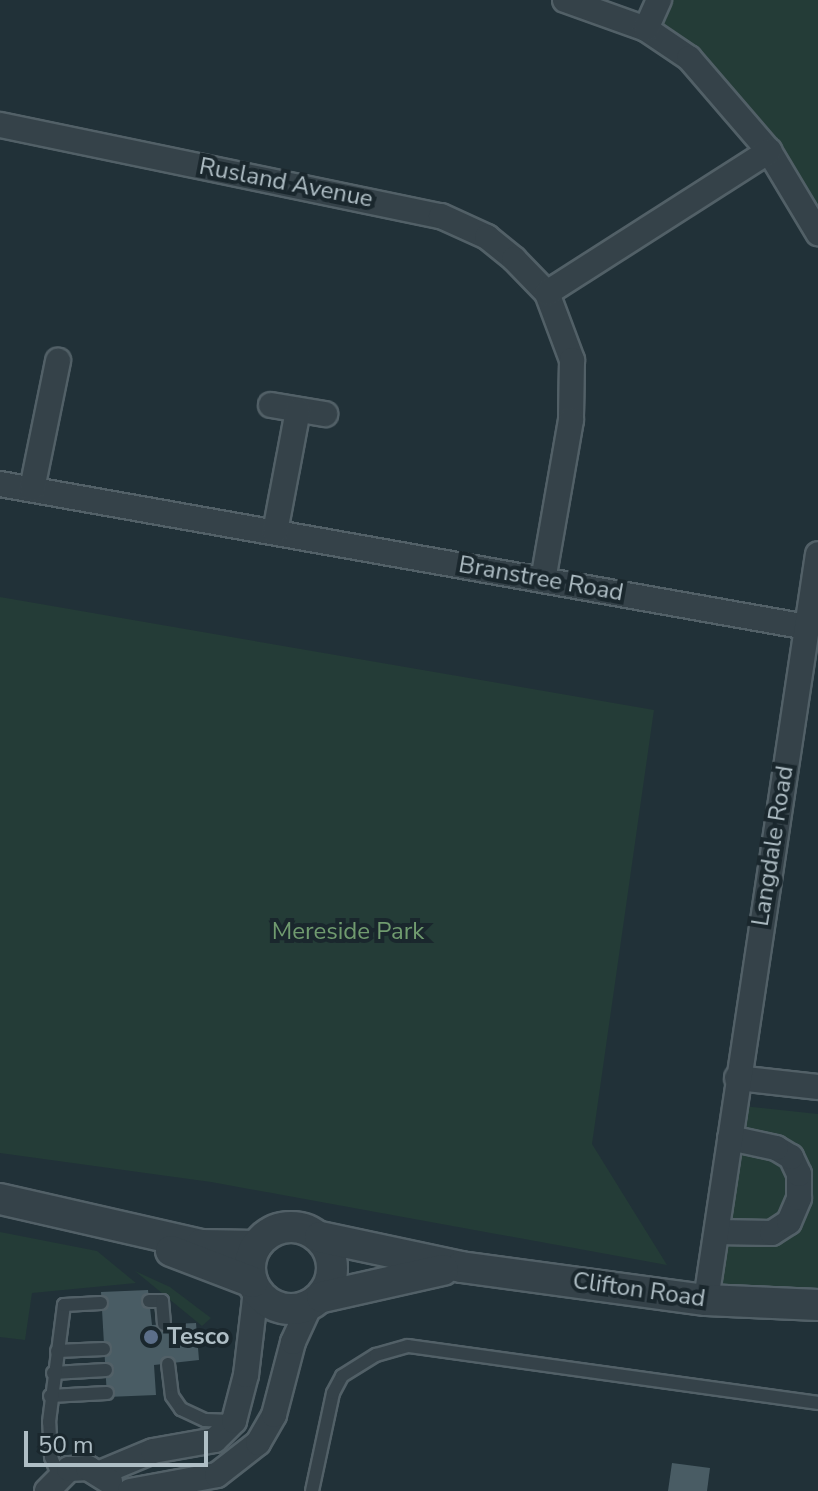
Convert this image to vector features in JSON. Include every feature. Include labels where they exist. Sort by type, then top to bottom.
[{"type":"street","points":[[565,0],[646,29],[689,58],[769,151],[818,233]]},
{"type":"street","points":[[646,29],[659,0]]},
{"type":"street","name":"Rusland Avenue","points":[[0,125],[441,216],[487,237],[547,293],[572,360],[573,385],[543,580]]},
{"type":"street","points":[[547,293],[769,151]]},
{"type":"street","points":[[32,489],[58,361]]},
{"type":"street","points":[[271,405],[325,414]]},
{"type":"street","points":[[275,532],[298,410]]},
{"type":"street","name":"Branstree Road","points":[[0,484],[807,627]]},
{"type":"street","name":"Langdale Road","points":[[706,1300],[818,554]]},
{"type":"street","points":[[737,1078],[818,1087]]},
{"type":"street","points":[[717,1232],[772,1233],[789,1222],[799,1198],[799,1174],[791,1157],[776,1148],[730,1138]]},
{"type":"street","name":"Clifton Road","points":[[0,1199],[201,1245],[256,1246],[285,1227],[461,1267],[706,1300],[818,1305]]},
{"type":"street","name":"Clifton Road","points":[[100,1221],[254,1286],[278,1308],[461,1267]]},
{"type":"street","points":[[130,1491],[217,1475],[258,1443],[274,1415],[293,1342],[316,1301],[332,1260],[320,1237]]},
{"type":"street","points":[[52,1483],[69,1469],[107,1482],[153,1451],[215,1440],[234,1421],[246,1375],[256,1246]]},
{"type":"lane","points":[[149,1301],[162,1301],[164,1324]]},
{"type":"lane","points":[[52,1483],[50,1396],[64,1305],[101,1303]]},
{"type":"lane","points":[[312,1491],[333,1393],[342,1376],[376,1355],[408,1346],[818,1403]]},
{"type":"lane","points":[[57,1351],[104,1349]]},
{"type":"lane","points":[[154,1368],[168,1366],[170,1389],[181,1409],[205,1420],[234,1421]]},
{"type":"lane","points":[[53,1373],[106,1370]]},
{"type":"lane","points":[[155,1390],[170,1389]]},
{"type":"lane","points":[[50,1396],[107,1393]]},
{"type":"green space","points":[[659,0],[818,0],[818,233],[769,151],[646,29]]},
{"type":"green space","name":"Mereside Park","points":[[0,597],[654,710],[592,1144],[667,1265],[211,1182],[0,1153]]},
{"type":"green space","points":[[734,1105],[818,1114],[818,1305],[706,1300]]},
{"type":"green space","points":[[0,1232],[97,1251],[136,1283],[32,1293],[25,1340],[0,1337]]},
{"type":"green space","points":[[135,1271],[170,1287],[211,1318],[202,1326]]},
{"type":"building","name":"Tesco","points":[[148,1290],[152,1325],[196,1323],[199,1360],[154,1365],[156,1395],[107,1397],[101,1292]]},
{"type":"building","points":[[672,1463],[710,1468],[707,1491],[668,1491]]},
{"type":"place","name":"Tesco","points":[[151,1337]]}]
